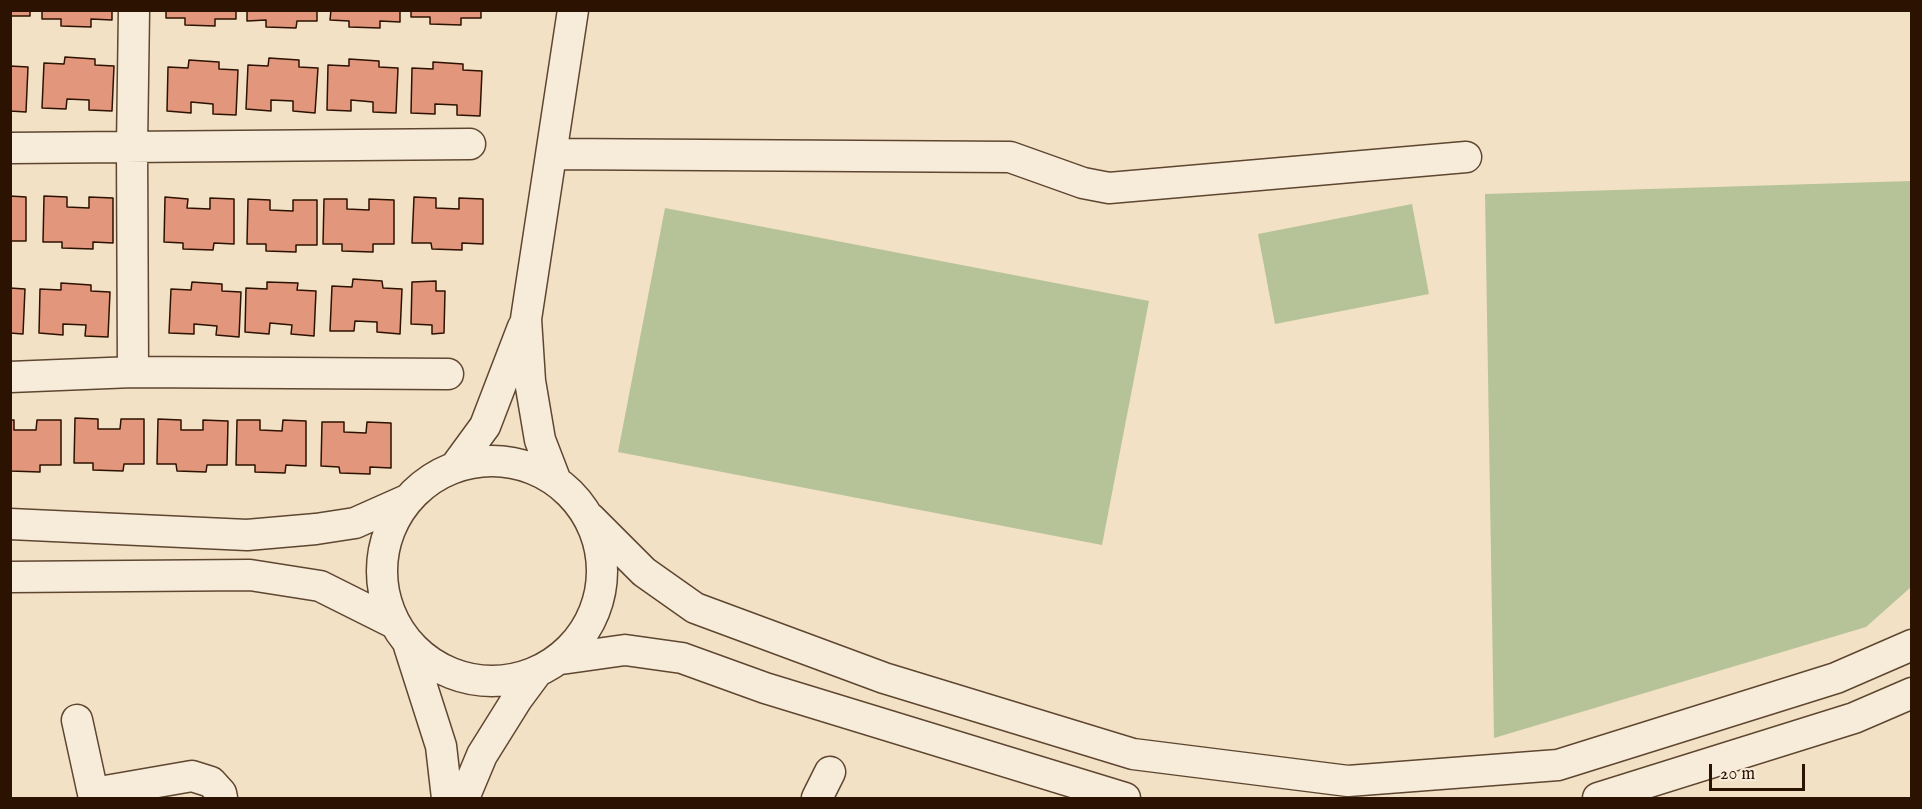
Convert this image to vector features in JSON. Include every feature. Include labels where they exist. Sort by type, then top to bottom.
[{"type":"street","points":[[133,372],[134,10]]},
{"type":"street","points":[[455,468],[485,426],[526,319],[553,154],[573,10]]},
{"type":"street","points":[[10,148],[470,144]]},
{"type":"street","points":[[553,154],[1010,157],[1083,183],[1109,188],[1466,157]]},
{"type":"street","points":[[526,319],[530,381],[540,440],[555,479],[644,572],[695,608],[884,678],[1133,754],[1348,781],[1558,765],[1836,678],[1911,645]]},
{"type":"street","points":[[10,377],[133,372],[448,374]]},
{"type":"street","points":[[447,798],[441,746],[402,634],[389,613],[381,575],[382,555],[394,518],[418,488],[434,475],[471,462],[520,463],[555,479]]},
{"type":"street","points":[[10,524],[247,535],[355,523],[409,499]]},
{"type":"street","points":[[464,798],[482,755],[517,699],[582,636],[599,601],[602,554],[590,518]]},
{"type":"street","points":[[10,577],[250,575],[320,586],[402,634],[443,672],[481,683],[527,678],[549,666],[625,650],[682,658],[765,688],[1125,798]]},
{"type":"street","points":[[1598,798],[1854,718],[1911,693]]},
{"type":"street","points":[[77,720],[94,796],[192,776],[211,782],[221,793],[222,798]]},
{"type":"street","points":[[816,798],[830,772]]},
{"type":"green space","points":[[1911,181],[1911,587],[1866,627],[1494,738],[1485,194]]},
{"type":"green space","points":[[1412,204],[1429,294],[1275,324],[1258,234]]},
{"type":"green space","points":[[665,208],[1149,301],[1102,545],[618,452]]},
{"type":"building","points":[[10,10],[30,10],[30,16],[10,16]]},
{"type":"building","points":[[42,10],[112,10],[112,20],[91,19],[91,27],[61,26],[61,19],[42,19]]},
{"type":"building","points":[[166,10],[236,10],[236,19],[215,19],[215,26],[185,25],[185,18],[166,18]]},
{"type":"building","points":[[247,10],[317,10],[317,21],[297,21],[296,28],[266,27],[266,20],[247,21]]},
{"type":"building","points":[[331,10],[400,10],[400,22],[380,21],[380,28],[349,27],[349,21],[330,20]]},
{"type":"building","points":[[411,10],[481,10],[481,18],[461,18],[461,25],[430,24],[430,17],[411,17]]},
{"type":"building","points":[[65,57],[95,59],[95,65],[114,66],[112,111],[89,110],[89,100],[67,99],[66,109],[42,108],[44,63],[64,64]]},
{"type":"building","points":[[269,58],[299,60],[299,67],[318,68],[315,113],[293,111],[293,101],[271,100],[271,111],[246,109],[248,65],[268,66]]},
{"type":"building","points":[[349,59],[379,61],[379,67],[398,68],[396,113],[373,112],[373,102],[351,100],[351,111],[327,110],[328,65],[349,66]]},
{"type":"building","points":[[189,60],[219,62],[219,69],[238,70],[236,115],[213,114],[213,104],[191,102],[191,113],[167,111],[168,67],[188,68]]},
{"type":"building","points":[[433,62],[463,64],[463,70],[482,71],[480,116],[457,115],[457,105],[435,104],[435,114],[411,113],[412,68],[433,69]]},
{"type":"building","points":[[10,66],[28,67],[26,112],[10,111]]},
{"type":"building","points":[[10,196],[26,197],[26,241],[10,241]]},
{"type":"building","points":[[44,196],[67,197],[67,207],[89,208],[89,197],[113,198],[113,243],[93,242],[93,249],[62,248],[62,242],[43,242]]},
{"type":"building","points":[[165,197],[188,199],[187,208],[210,209],[210,198],[234,199],[234,244],[214,243],[213,250],[183,249],[183,243],[164,242]]},
{"type":"building","points":[[414,197],[436,198],[436,208],[459,209],[459,198],[483,199],[483,244],[462,243],[462,250],[432,249],[431,243],[412,243]]},
{"type":"building","points":[[248,199],[270,200],[270,210],[293,211],[293,200],[317,200],[317,245],[296,245],[296,252],[266,251],[266,244],[247,244]]},
{"type":"building","points":[[324,199],[347,199],[347,209],[369,210],[369,199],[394,200],[394,244],[373,244],[373,252],[342,251],[342,244],[323,244]]},
{"type":"building","points":[[353,279],[382,281],[383,288],[402,289],[400,334],[377,332],[377,322],[355,321],[354,331],[330,331],[332,286],[352,287]]},
{"type":"building","points":[[436,281],[436,291],[445,291],[444,333],[432,334],[432,325],[411,324],[412,282]]},
{"type":"building","points":[[192,282],[222,284],[222,291],[241,292],[239,337],[216,335],[217,326],[194,324],[194,334],[169,333],[171,289],[191,290]]},
{"type":"building","points":[[267,282],[298,283],[297,290],[316,291],[314,336],[291,334],[292,325],[270,323],[269,334],[245,332],[246,288],[267,289]]},
{"type":"building","points":[[61,283],[91,285],[91,291],[110,292],[108,337],[85,336],[86,325],[63,324],[63,335],[39,333],[40,289],[61,290]]},
{"type":"building","points":[[10,288],[25,289],[23,334],[10,333]]},
{"type":"building","points":[[75,418],[98,419],[98,429],[120,429],[121,419],[144,419],[144,464],[124,464],[123,471],[93,470],[93,463],[74,463]]},
{"type":"building","points":[[158,419],[181,420],[181,430],[203,430],[203,420],[228,421],[227,465],[207,465],[206,472],[177,471],[176,464],[157,464]]},
{"type":"building","points":[[10,420],[14,420],[14,430],[36,430],[37,420],[61,420],[61,465],[40,465],[40,472],[10,471]]},
{"type":"building","points":[[237,420],[260,420],[260,430],[282,431],[283,420],[306,421],[306,466],[286,465],[285,473],[255,472],[255,465],[236,465]]},
{"type":"building","points":[[322,422],[344,422],[344,432],[366,433],[367,422],[391,423],[391,468],[370,467],[370,474],[340,473],[339,467],[321,466]]}]
